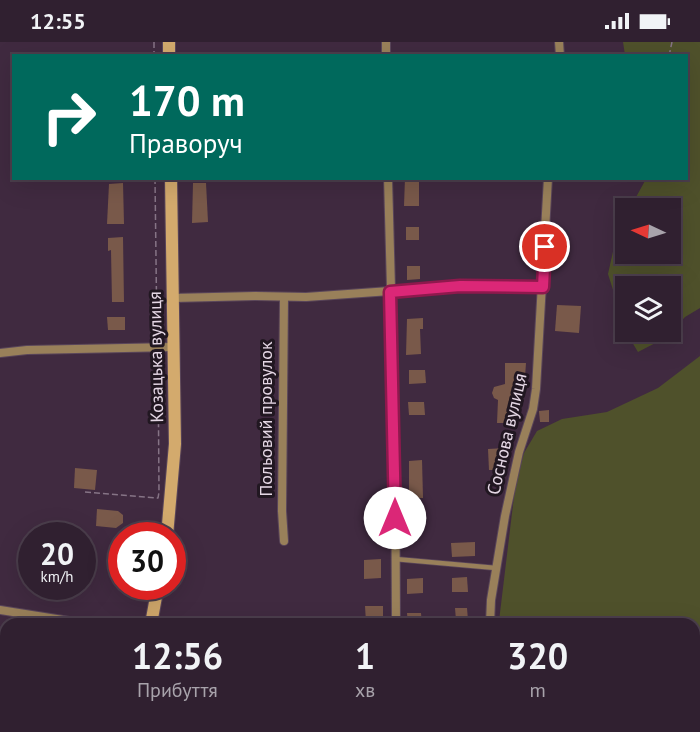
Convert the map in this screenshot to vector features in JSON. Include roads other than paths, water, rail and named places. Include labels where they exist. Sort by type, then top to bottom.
[{"type":"main road","name":"Козацька вулиця","points":[[168,522],[175,444],[171,180]]},
{"type":"main road","points":[[153,618],[156,600]]},
{"type":"street","points":[[388,180],[395,436],[396,618]]},
{"type":"street","name":"Соснова вулиця","points":[[490,618],[496,568],[519,452],[535,399],[548,180]]},
{"type":"street","points":[[173,298],[284,297],[460,286],[543,287]]},
{"type":"street","name":"Польовий провулок","points":[[284,297],[282,511],[284,541]]},
{"type":"street","points":[[0,353],[50,349],[174,347]]},
{"type":"street","points":[[0,610],[50,618]]},
{"type":"lane","points":[[395,559],[496,568]]}]
